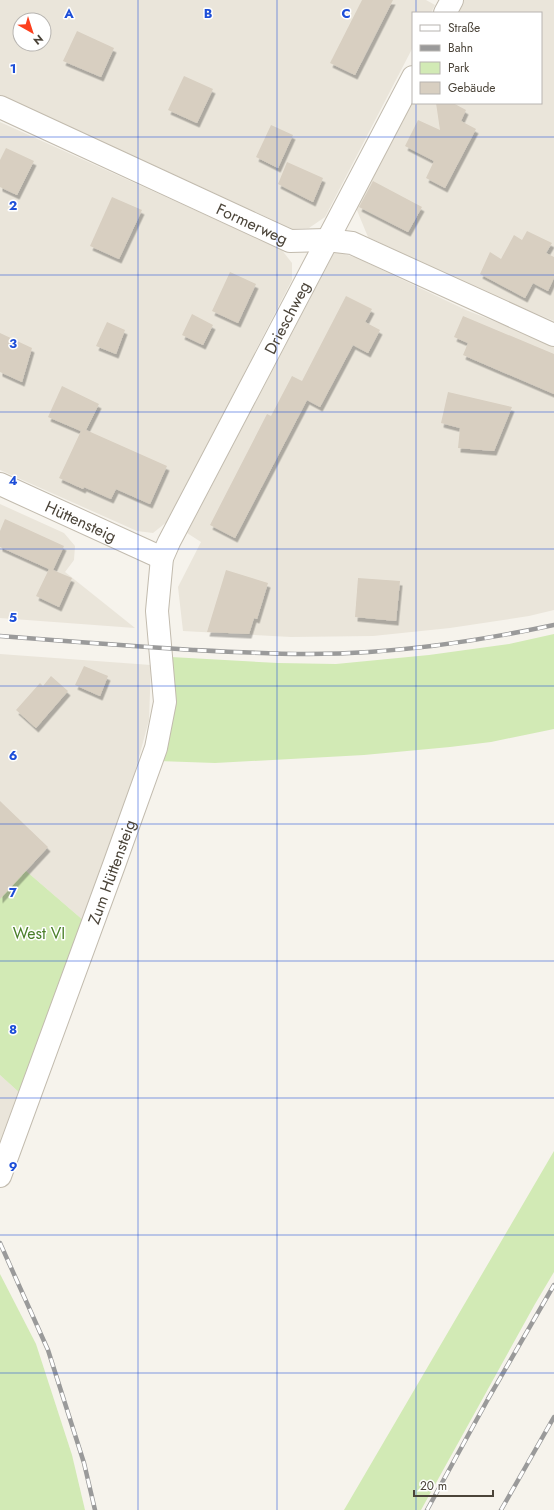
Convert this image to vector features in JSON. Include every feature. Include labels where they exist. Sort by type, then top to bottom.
[{"type":"street","points":[[446,12],[452,0]]},
{"type":"street","name":"Drieschweg","points":[[162,558],[169,542],[412,80]]},
{"type":"street","name":"Formerweg","points":[[0,107],[290,241],[327,240],[352,243],[554,335]]},
{"type":"street","name":"Hüttensteig","points":[[0,484],[162,558]]},
{"type":"street","name":"Zum Hüttensteig","points":[[0,1176],[156,748],[165,702],[157,611],[162,558]]},
{"type":"shaded area","points":[[0,0],[426,0],[435,5],[432,12],[412,12],[412,49],[325,217],[309,228],[293,229],[0,95]]},
{"type":"shaded area","points":[[464,0],[554,0],[554,321],[475,288],[368,237],[356,208],[412,101],[412,104],[542,104],[542,12],[458,12]]},
{"type":"shaded area","points":[[0,122],[281,249],[292,263],[292,280],[168,521],[153,533],[137,531],[0,470]]},
{"type":"shaded area","points":[[335,251],[357,258],[466,310],[554,345],[554,610],[529,616],[450,628],[373,636],[291,637],[183,631],[178,587],[201,542],[187,533]]},
{"type":"shaded area","points":[[0,504],[64,533],[75,546],[74,560],[65,572],[135,628],[0,618]]},
{"type":"shaded area","points":[[0,654],[151,665],[149,720],[122,820],[84,921],[0,847]]},
{"type":"shaded area","points":[[0,1075],[21,1094],[0,1145]]},
{"type":"green space","points":[[554,634],[554,729],[491,742],[364,755],[215,763],[158,761],[171,657],[278,663],[336,664],[429,655],[509,644]]},
{"type":"green space","name":"West VI","points":[[0,847],[84,921],[21,1094],[0,1075]]},
{"type":"green space","points":[[554,1151],[554,1272],[421,1510],[344,1510]]},
{"type":"green space","points":[[0,1274],[36,1344],[72,1455],[85,1510],[0,1510]]},
{"type":"building","points":[[362,0],[393,0],[355,75],[330,63]]},
{"type":"building","points":[[77,31],[114,48],[101,77],[63,61]]},
{"type":"building","points":[[184,76],[213,89],[197,123],[168,110]]},
{"type":"building","points":[[436,104],[455,104],[466,110],[461,121],[476,129],[445,188],[426,178],[434,161],[405,146],[418,120],[440,130]]},
{"type":"building","points":[[271,125],[293,135],[278,168],[256,157]]},
{"type":"building","points":[[6,148],[34,161],[17,195],[0,187],[0,160]]},
{"type":"building","points":[[287,162],[323,178],[313,202],[278,184]]},
{"type":"building","points":[[373,181],[422,207],[408,232],[359,207]]},
{"type":"building","points":[[112,197],[142,210],[119,259],[90,246]]},
{"type":"building","points":[[527,231],[552,243],[546,253],[554,257],[554,278],[548,291],[533,283],[525,298],[480,274],[490,252],[501,259],[514,235],[522,240]]},
{"type":"building","points":[[230,272],[256,284],[238,323],[212,311]]},
{"type":"building","points":[[346,296],[372,309],[365,322],[380,330],[368,353],[353,345],[320,407],[307,400],[235,538],[210,525],[267,414],[271,416],[292,376],[302,381]]},
{"type":"building","points":[[192,314],[213,325],[203,345],[182,335]]},
{"type":"building","points":[[463,316],[554,354],[554,394],[463,355],[468,343],[454,337]]},
{"type":"building","points":[[107,322],[125,330],[116,354],[96,346]]},
{"type":"building","points":[[0,333],[32,348],[22,382],[0,372]]},
{"type":"building","points":[[62,386],[99,404],[86,430],[167,466],[150,504],[116,489],[111,499],[84,487],[83,489],[59,478],[81,431],[48,417]]},
{"type":"building","points":[[448,392],[512,407],[494,451],[458,448],[460,428],[441,423]]},
{"type":"building","points":[[5,519],[64,546],[53,570],[72,578],[59,607],[36,596],[49,569],[0,547],[0,531]]},
{"type":"building","points":[[226,570],[268,583],[257,619],[254,618],[249,634],[207,632]]},
{"type":"building","points":[[358,578],[400,581],[396,621],[355,617]]},
{"type":"building","points":[[84,666],[108,676],[100,696],[75,685]]},
{"type":"building","points":[[51,676],[68,691],[36,728],[16,710],[40,683],[43,686]]},
{"type":"building","points":[[0,801],[48,847],[0,899]]},
{"type":"railway","points":[[0,636],[193,650],[325,654],[369,652],[439,645],[554,625]]},
{"type":"railway","points":[[0,1243],[48,1350],[84,1463],[95,1510]]},
{"type":"railway","points":[[427,1510],[488,1399],[554,1285]]},
{"type":"railway","points":[[501,1510],[554,1417]]}]
